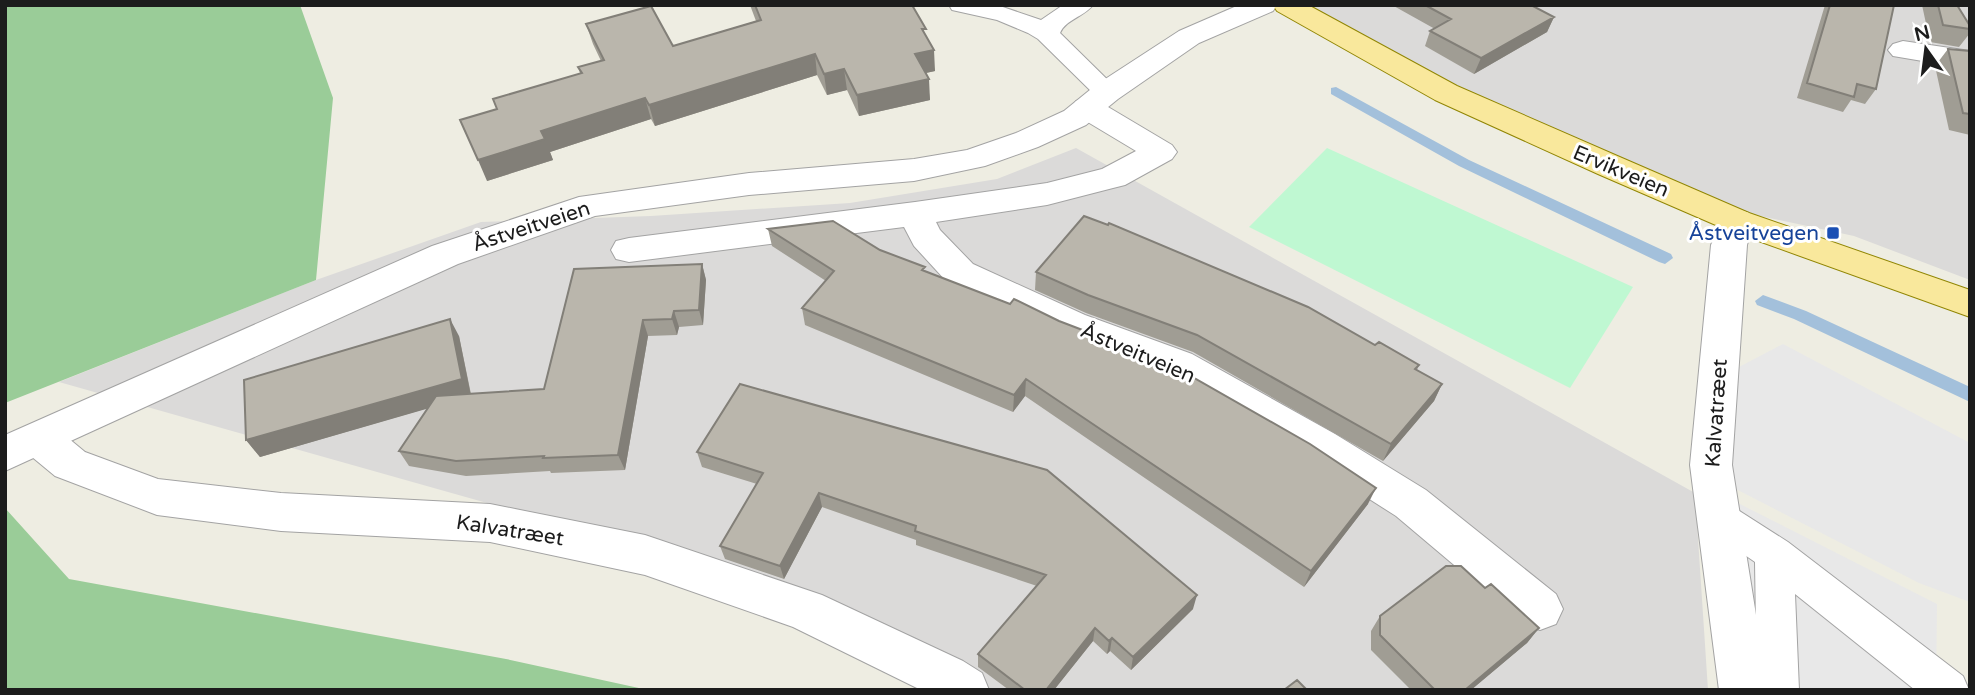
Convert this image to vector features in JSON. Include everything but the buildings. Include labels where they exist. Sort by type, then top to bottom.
[{"type":"main road","name":"Ervikveien","points":[[1287,5],[1446,93],[1737,221],[1970,304]]},
{"type":"street","name":"Åstveitveien","points":[[23,447],[283,326],[445,255],[591,205],[749,184],[915,170],[973,159],[1027,140],[1075,118],[1189,37],[1257,8]]},
{"type":"street","points":[[1903,50],[1970,60]]},
{"type":"street","points":[[629,250],[915,214],[1047,194],[1113,177],[1161,152],[1097,100]]},
{"type":"street","name":"Åstveitveien","points":[[915,214],[926,237],[960,273],[1072,325],[1178,365],[1320,446],[1411,503],[1540,609]]},
{"type":"street","name":"Kalvatræet","points":[[1737,221],[1729,245],[1711,465],[1744,690]]},
{"type":"street","name":"Kalvatræet","points":[[23,447],[157,497],[281,512],[490,523],[645,555],[806,610],[946,677],[965,690]]},
{"type":"street","name":"Åstveitveien","points":[[1411,503],[1470,517]]},
{"type":"lane","points":[[961,5],[1030,22],[1047,34],[1097,100]]},
{"type":"lane","points":[[1047,34],[1052,22],[1081,5]]},
{"type":"lane","points":[[1717,516],[1774,554],[1948,690]]},
{"type":"lane","points":[[1774,554],[1778,690]]},
{"type":"shaded area","points":[[1273,5],[1970,5],[1970,280],[1854,236],[1718,207]]},
{"type":"shaded area","points":[[1076,148],[1695,493],[1708,690],[957,690],[699,563],[59,382],[316,280],[481,222],[651,216],[850,203],[997,179]]},
{"type":"shaded area","points":[[1783,344],[1970,443],[1970,602],[1919,583],[1730,486],[1739,367]]},
{"type":"shaded area","points":[[1730,499],[1937,604],[1936,690],[1758,690]]},
{"type":"green space","points":[[5,5],[300,5],[333,98],[316,280],[5,403]]},
{"type":"green space","points":[[1327,148],[1633,287],[1570,388],[1249,227]]},
{"type":"green space","points":[[5,508],[69,579],[506,659],[648,690],[5,690]]},
{"type":"waterway","points":[[1336,91],[1464,163],[1665,258]]},
{"type":"waterway","points":[[1763,301],[1800,315],[1970,395]]},
{"type":"place","name":"Åstveitvegen","points":[[1833,233]]}]
